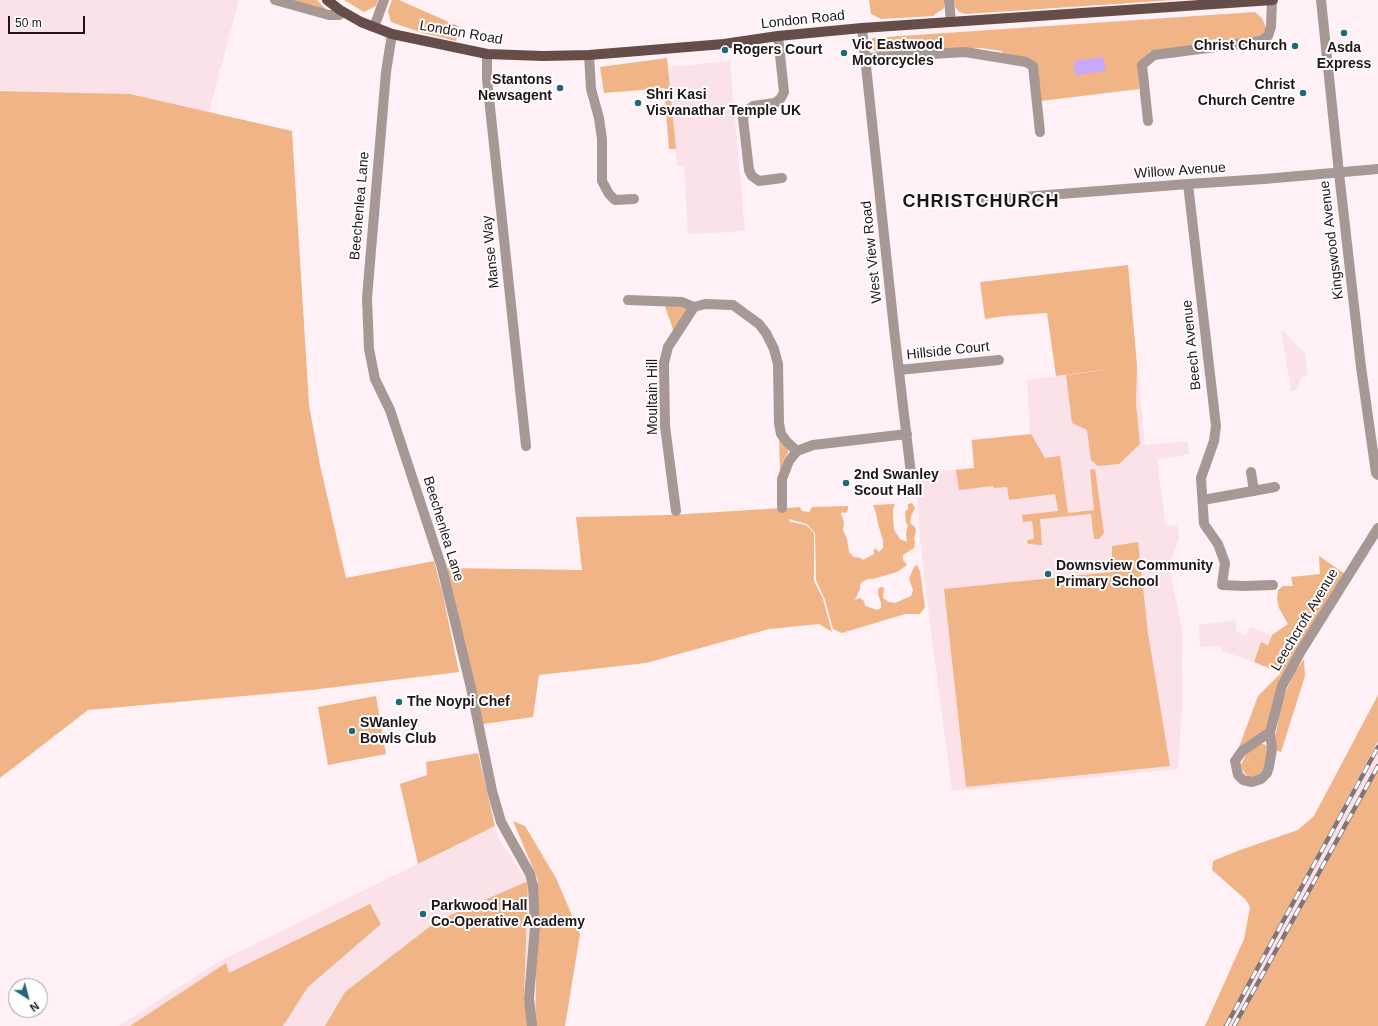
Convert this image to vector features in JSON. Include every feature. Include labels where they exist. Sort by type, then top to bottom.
[{"type":"main road","name":"London Road","points":[[327,0],[343,12],[392,34],[487,54],[543,56],[589,55],[724,44],[778,36],[951,21],[1272,0]]},
{"type":"street","points":[[275,0],[328,15],[338,15],[343,12]]},
{"type":"street","points":[[374,27],[384,0]]},
{"type":"street","points":[[949,0],[951,21]]},
{"type":"street","points":[[1148,121],[1142,65],[1154,55],[1261,41],[1268,36],[1271,27],[1272,0]]},
{"type":"street","name":"Kingswood Avenue","points":[[1321,0],[1361,366],[1376,473],[1378,475]]},
{"type":"street","name":"West View Road","points":[[862,28],[891,306],[911,474]]},
{"type":"street","name":"Beechenlea Lane","points":[[392,34],[386,72],[367,298],[369,349],[375,379],[390,410],[442,568],[471,688],[492,791],[501,822],[530,874],[534,885],[535,927],[529,998],[532,1026]]},
{"type":"street","points":[[778,36],[784,92],[781,98],[775,103],[753,106],[747,111],[743,118],[749,170],[752,176],[758,181],[782,178]]},
{"type":"street","points":[[866,58],[965,52],[1026,62],[1033,66],[1040,132]]},
{"type":"street","name":"Manse Way","points":[[487,54],[487,79],[526,446]]},
{"type":"street","points":[[589,55],[591,89],[599,118],[602,139],[602,181],[609,194],[615,200],[634,199]]},
{"type":"street","name":"Willow Avenue","points":[[984,200],[1378,169]]},
{"type":"street","name":"Beech Avenue","points":[[1188,184],[1216,426],[1214,441],[1201,478],[1204,524],[1218,544],[1225,563],[1222,585],[1273,585]]},
{"type":"street","points":[[628,300],[682,302],[694,307],[705,304],[733,305],[759,324],[766,333],[774,349],[778,364],[780,434],[797,451]]},
{"type":"street","name":"Moultain Hill","points":[[676,511],[665,426],[664,363],[668,347],[694,307]]},
{"type":"street","name":"Hillside Court","points":[[899,370],[999,360]]},
{"type":"street","points":[[782,508],[782,480],[788,461],[797,451],[813,445],[907,434]]},
{"type":"street","points":[[1251,472],[1254,491]]},
{"type":"street","points":[[1203,500],[1275,487]]},
{"type":"street","name":"Leechcroft Avenue","points":[[1270,732],[1242,751],[1235,761],[1238,775],[1243,780],[1252,782],[1261,779],[1267,773],[1272,750],[1270,732],[1282,686],[1301,651],[1378,528]]},
{"type":"shaded area","points":[[0,0],[239,0],[209,112],[130,94],[0,90]]},
{"type":"shaded area","points":[[293,0],[317,0],[326,10]]},
{"type":"shaded area","points":[[344,0],[378,0],[376,6],[364,12]]},
{"type":"shaded area","points":[[392,0],[399,0],[460,27],[456,41],[423,33],[391,22],[388,11]]},
{"type":"shaded area","points":[[869,0],[945,0],[944,8],[933,16],[881,19],[871,14]]},
{"type":"shaded area","points":[[954,0],[1175,0],[966,14],[959,12],[955,7]]},
{"type":"shaded area","points":[[1255,12],[1262,18],[1267,30],[1261,37],[1222,42],[1218,39],[1199,41],[1195,46],[1150,51],[1138,64],[1139,89],[1041,101],[1037,67],[1005,55],[1001,51],[981,48],[880,54],[872,49],[872,38]]},
{"type":"shaded area","points":[[1103,57],[1106,71],[1075,75],[1074,61]]},
{"type":"shaded area","points":[[667,58],[676,149],[669,149],[664,88],[604,93],[600,67]]},
{"type":"shaded area","points":[[722,60],[724,62],[730,61],[745,231],[688,234],[684,165],[677,166],[667,68],[720,62]]},
{"type":"shaded area","points":[[0,91],[130,94],[292,131],[309,405],[320,465],[346,578],[434,561],[443,595],[459,672],[311,690],[88,710],[0,778]]},
{"type":"shaded area","points":[[1128,265],[1137,365],[1136,403],[1140,444],[1119,464],[1098,466],[1091,460],[1087,430],[1072,423],[1066,375],[1125,367],[1056,376],[1047,313],[985,319],[980,282]]},
{"type":"shaded area","points":[[663,301],[694,308],[675,335]]},
{"type":"shaded area","points":[[1281,331],[1284,331],[1305,354],[1308,375],[1305,375],[1300,380],[1297,390],[1291,391]]},
{"type":"shaded area","name":"Downsview Community Primary School","points":[[1137,366],[1145,445],[1188,441],[1189,454],[1157,460],[1166,526],[1177,525],[1179,538],[1170,564],[1182,628],[1182,711],[1178,769],[952,791],[920,538],[916,473],[973,468],[971,440],[1030,434],[1027,380]]},
{"type":"shaded area","points":[[1031,434],[1045,458],[1060,456],[1068,513],[1094,510],[1090,470],[1095,469],[1104,533],[1099,539],[1094,539],[1091,514],[1040,519],[1042,545],[1028,544],[1027,540],[1034,539],[1032,521],[1023,522],[1022,515],[1058,511],[1055,494],[1009,500],[1007,487],[994,488],[993,486],[959,490],[956,470],[974,468],[972,440]]},
{"type":"shaded area","points":[[779,435],[788,446],[788,453],[784,459],[780,472]]},
{"type":"shaded area","points":[[912,503],[915,508],[911,516],[910,523],[915,527],[916,531],[914,548],[903,555],[903,560],[907,565],[897,572],[868,579],[862,582],[855,600],[860,598],[864,601],[865,606],[877,610],[881,608],[878,589],[881,587],[884,588],[883,598],[889,602],[895,603],[911,596],[913,590],[909,579],[914,567],[917,565],[920,571],[925,607],[920,614],[905,614],[842,633],[833,629],[825,600],[816,580],[815,533],[807,524],[789,519],[790,522],[806,525],[814,533],[814,581],[823,599],[832,632],[819,624],[769,629],[646,663],[539,675],[533,717],[483,724],[447,568],[582,570],[576,517],[671,515],[782,508],[785,512],[787,508],[800,507],[802,511],[809,512],[812,507],[848,506],[846,513],[842,512],[841,514],[844,522],[843,530],[847,539],[849,552],[854,557],[861,558],[863,560],[874,554],[875,548],[879,552],[883,548],[883,540],[873,505],[895,504],[893,509],[894,530],[900,539],[907,542],[906,534],[908,526],[905,512],[908,509],[908,504]]},
{"type":"shaded area","points":[[1138,542],[1148,633],[1170,766],[966,787],[944,589],[1112,572],[1112,546]]},
{"type":"shaded area","points":[[1319,556],[1345,574],[1301,646],[1268,727],[1239,747],[1258,696],[1281,673],[1254,662],[1261,642],[1268,645],[1272,635],[1288,624],[1279,608],[1277,599],[1278,590],[1283,586],[1293,586],[1291,577],[1320,574]]},
{"type":"shaded area","points":[[1235,620],[1237,632],[1246,636],[1250,627],[1271,635],[1268,644],[1261,642],[1254,662],[1222,651],[1220,645],[1200,648],[1199,625]]},
{"type":"shaded area","points":[[1304,659],[1305,676],[1281,752],[1275,750],[1276,733],[1281,705],[1295,672]]},
{"type":"shaded area","points":[[1378,695],[1378,815],[1256,1026],[1205,1026],[1298,830],[1314,816]]},
{"type":"shaded area","points":[[1378,695],[1378,741],[1225,1026],[1205,1026],[1244,939],[1250,907],[1246,900],[1212,870],[1213,861],[1298,830],[1314,816]]},
{"type":"shaded area","name":"SWanley Bowls Club","points":[[376,696],[386,754],[328,765],[318,707]]},
{"type":"shaded area","points":[[1259,744],[1264,744],[1268,747],[1265,767],[1257,776],[1252,777],[1246,775],[1241,765],[1247,752]]},
{"type":"shaded area","points":[[478,753],[495,826],[418,864],[400,784],[427,775],[426,762]]},
{"type":"shaded area","points":[[1378,764],[1378,1026],[1234,1026]]},
{"type":"shaded area","points":[[513,821],[525,826],[556,878],[580,934],[565,1026],[535,1026],[538,880]]},
{"type":"shaded area","name":"Parkwood Hall Co-Operative Academy","points":[[495,826],[499,840],[528,881],[531,896],[528,1026],[119,1026],[218,962]]},
{"type":"shaded area","points":[[528,881],[524,999],[529,1026],[325,1026],[345,992],[437,921]]},
{"type":"shaded area","points":[[370,904],[381,924],[308,987],[283,1026],[130,1026],[226,963],[229,973]]},
{"type":"railway","points":[[1226,1026],[1378,747]]},
{"type":"railway","points":[[1234,1026],[1378,766]]},
{"type":"place","name":"Asda Express","points":[[1344,33]]},
{"type":"place","name":"Christ Church","points":[[1295,46]]},
{"type":"place","name":"Rogers Court","points":[[725,50]]},
{"type":"place","name":"Vic Eastwood Motorcycles","points":[[844,53]]},
{"type":"place","name":"Stantons Newsagent","points":[[560,88]]},
{"type":"place","name":"Christ Church Centre","points":[[1303,93]]},
{"type":"place","name":"Shri Kasi Visvanathar Temple UK","points":[[638,103]]},
{"type":"place","name":"2nd Swanley Scout Hall","points":[[846,483]]},
{"type":"place","name":"Downsview Community Primary School","points":[[1048,574]]},
{"type":"place","name":"The Noypi Chef","points":[[399,702]]},
{"type":"place","name":"SWanley Bowls Club","points":[[352,731]]},
{"type":"place","name":"Parkwood Hall Co-Operative Academy","points":[[423,914]]},
{"type":"district","name":"CHRISTCHURCH","points":[[981,202]]}]
